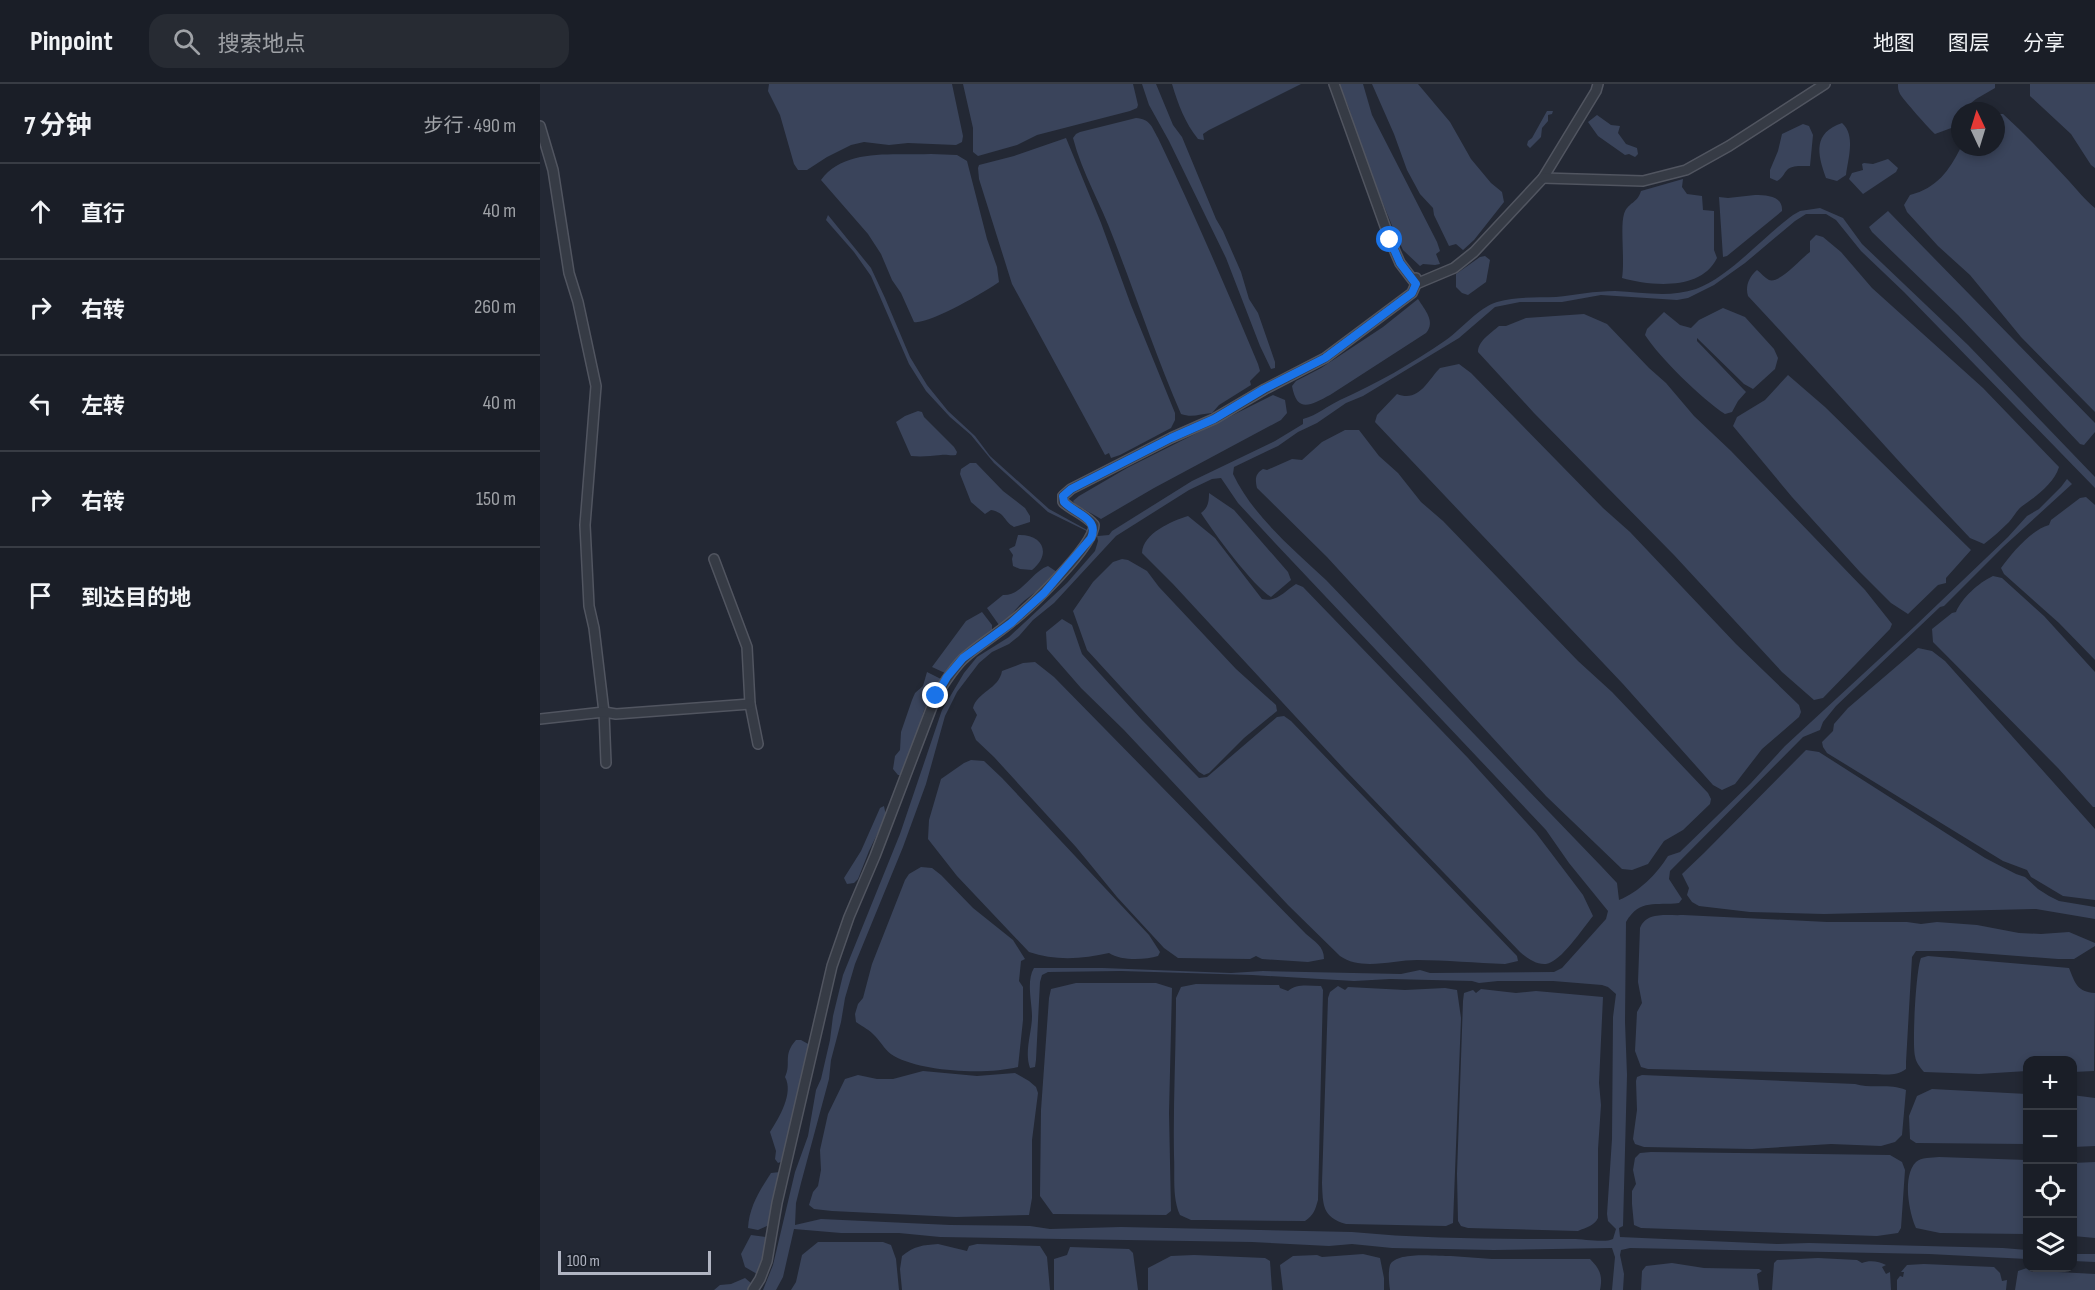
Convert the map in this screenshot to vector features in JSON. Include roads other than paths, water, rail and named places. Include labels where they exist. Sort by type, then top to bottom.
[{"type":"street","points":[[1334,84],[1390,240],[1400,263],[1416,281]]},
{"type":"street","points":[[1416,281],[1454,268],[1474,252],[1543,178],[1596,91],[1598,84]]},
{"type":"street","points":[[1543,178],[1643,181],[1686,170],[1729,146],[1825,84]]},
{"type":"street","points":[[540,126],[553,170],[569,273],[578,302],[596,386],[585,525],[589,606],[594,628],[604,712],[606,763]]},
{"type":"street","points":[[753,1290],[767,1261],[777,1203],[832,966],[849,917],[875,856],[936,696],[947,677],[963,658],[1011,623],[1044,593],[1093,534],[1094,525],[1064,502],[1063,496],[1071,489],[1171,438],[1214,419],[1264,389],[1325,358],[1402,302],[1412,293],[1416,281]]},
{"type":"street","points":[[714,559],[747,647],[750,704],[758,744]]},
{"type":"street","points":[[540,719],[604,712],[615,714],[750,704]]},
{"type":"water","points":[[769,84],[952,84],[963,136],[962,142],[956,145],[908,143],[889,145],[864,142],[851,145],[807,170],[798,170],[794,164],[780,115],[768,91]]},
{"type":"water","points":[[963,84],[1133,84],[1138,105],[1130,111],[1037,135],[1017,145],[978,156],[973,152],[973,128]]},
{"type":"water","points":[[1142,84],[1156,84],[1173,125],[1182,137],[1241,272],[1249,299],[1258,313],[1275,368],[1271,369],[1260,346],[1226,258],[1149,105]]},
{"type":"water","points":[[1172,84],[1301,84],[1209,130],[1203,134],[1204,140],[1198,139],[1189,126]]},
{"type":"water","points":[[1339,84],[1363,84],[1372,115],[1437,242],[1440,251],[1436,254],[1440,264],[1420,266],[1403,250],[1361,149]]},
{"type":"water","points":[[1372,84],[1418,84],[1450,122],[1471,159],[1491,183],[1502,192],[1504,202],[1474,240],[1463,250],[1456,244],[1449,246],[1433,208],[1420,194],[1407,170]]},
{"type":"water","points":[[1898,84],[1995,84],[1995,88],[1972,102],[1951,102],[1951,128],[1935,134],[1899,91]]},
{"type":"water","points":[[2030,84],[2095,84],[2095,168],[2071,134],[2030,96]]},
{"type":"water","points":[[1547,111],[1553,111],[1548,115],[1548,121],[1542,128],[1541,137],[1530,148],[1527,145],[1528,141]]},
{"type":"water","points":[[1597,115],[1611,125],[1620,126],[1618,133],[1626,144],[1637,148],[1638,154],[1635,157],[1625,155],[1598,136],[1588,122]]},
{"type":"water","points":[[2005,116],[2095,208],[2095,412],[2021,337],[1970,275],[1938,246],[1907,212],[1904,205],[1910,195],[1935,183],[1956,156],[2005,156]]},
{"type":"water","points":[[1136,118],[1148,122],[1158,138],[1210,251],[1260,371],[1250,381],[1251,385],[1219,405],[1212,413],[1192,416],[1181,414],[1108,225],[1081,164],[1073,138],[1080,132]]},
{"type":"water","points":[[1842,123],[1849,134],[1850,148],[1846,175],[1837,181],[1826,178],[1819,152],[1826,132]]},
{"type":"water","points":[[1803,124],[1809,126],[1813,135],[1810,166],[1790,168],[1777,181],[1770,178],[1770,170],[1782,134]]},
{"type":"water","points":[[1066,138],[1175,413],[1175,420],[1171,428],[1111,458],[1109,453],[1105,455],[1012,284],[979,179],[979,165]]},
{"type":"water","points":[[887,154],[957,155],[967,161],[987,239],[997,267],[999,282],[943,313],[921,322],[914,322],[881,254],[868,234],[821,180],[831,169],[857,158]]},
{"type":"water","points":[[1888,159],[1898,168],[1896,172],[1863,194],[1849,179],[1852,173],[1863,170],[1862,164],[1873,164]]},
{"type":"water","points":[[1683,179],[1682,187],[1687,194],[1702,196],[1703,210],[1714,211],[1714,250],[1717,258],[1710,269],[1688,281],[1661,284],[1622,278],[1622,227],[1626,210],[1641,191]]},
{"type":"water","points":[[1755,195],[1777,199],[1782,206],[1782,211],[1723,257],[1719,197]]},
{"type":"water","points":[[1820,208],[1843,218],[1862,244],[1968,345],[2095,477],[2095,488],[1861,251],[1836,220],[1826,214],[1806,214],[1745,263],[1714,285],[1688,298],[1677,300],[1601,295],[1562,302],[1520,302],[1495,307],[1459,338],[1363,396],[1346,403],[1278,446],[1234,467],[1233,474],[1251,504],[1287,544],[1326,580],[1617,883],[1619,900],[1647,882],[1668,856],[1680,852],[1751,783],[1785,746],[1915,626],[2027,516],[2039,509],[2067,479],[2072,484],[1836,706],[1823,722],[1820,730],[1803,737],[1670,871],[1669,879],[1682,899],[1679,903],[1643,906],[1631,914],[1626,922],[1627,1075],[1623,1226],[1619,1228],[1620,1237],[1777,1244],[2003,1248],[2023,1250],[2023,1259],[1929,1254],[1630,1248],[1621,1250],[1620,1255],[1624,1274],[1623,1290],[1612,1290],[1615,1257],[1612,1248],[1494,1250],[1392,1248],[1352,1244],[1329,1246],[1252,1242],[940,1237],[794,1229],[783,1277],[776,1290],[763,1290],[773,1265],[795,1172],[808,1136],[816,1090],[821,1079],[843,975],[900,834],[942,710],[964,673],[977,657],[1009,637],[1067,583],[1095,551],[1098,541],[1097,536],[1048,512],[994,463],[971,435],[950,417],[926,391],[909,364],[871,276],[826,220],[828,215],[871,268],[910,357],[927,385],[948,411],[975,436],[990,456],[1049,509],[1098,536],[1109,535],[1192,481],[1275,441],[1303,424],[1303,419],[1407,365],[1446,340],[1477,313],[1490,305],[1512,299],[1615,291],[1656,294],[1686,292],[1721,275],[1800,211]],"holes":[[[1221,478],[1238,503],[1546,830],[1608,911],[1606,919],[1562,968],[1554,972],[1430,973],[1420,970],[1401,974],[1263,971],[1231,973],[1034,968],[1030,985],[1032,1016],[1028,1049],[1030,1068],[1035,1067],[1036,1060],[1040,982],[1042,975],[1048,972],[1121,971],[1354,981],[1390,979],[1479,983],[1553,981],[1602,985],[1616,994],[1613,1017],[1612,1139],[1607,1214],[1608,1221],[1616,1229],[1613,1239],[1600,1241],[1462,1238],[1352,1232],[1121,1227],[1050,1229],[1030,1226],[821,1219],[795,1225],[796,1203],[829,1079],[845,998],[855,964],[903,847],[926,784],[945,716],[957,692],[979,663],[992,652],[1019,636],[1033,620],[1054,603],[1116,536],[1189,490],[1212,479]]]},
{"type":"water","points":[[1888,211],[2095,423],[2095,432],[2084,445],[2080,444],[1958,315],[1872,232],[1869,227]]},
{"type":"water","points":[[1816,235],[1823,237],[1841,252],[1872,288],[1983,388],[2059,467],[2048,485],[2019,509],[2009,522],[1984,544],[1970,538],[1748,296],[1748,282],[1757,270],[1769,280],[1779,278],[1810,252],[1810,241]]},
{"type":"water","points":[[1485,256],[1490,260],[1486,282],[1468,295],[1462,293],[1456,287],[1456,274]]},
{"type":"water","points":[[1418,299],[1430,320],[1426,333],[1323,399],[1306,405],[1297,401],[1292,386],[1296,381],[1321,368],[1383,327]]},
{"type":"water","points":[[1723,308],[1745,317],[1774,349],[1778,358],[1775,369],[1753,389],[1744,384],[1697,338],[1697,341],[1746,392],[1732,412],[1725,414],[1682,377],[1660,355],[1645,335],[1647,329],[1664,312],[1680,325],[1691,328],[1699,320]]},
{"type":"water","points":[[1584,314],[1607,324],[1666,383],[1694,416],[1731,451],[1865,590],[1892,624],[1890,629],[1823,698],[1814,700],[1782,672],[1674,555],[1534,413],[1478,352],[1483,341],[1499,326],[1506,326],[1526,318]]},
{"type":"water","points":[[1459,364],[1471,373],[1603,508],[1630,532],[1736,644],[1799,705],[1801,712],[1799,717],[1762,749],[1735,784],[1722,790],[1713,785],[1623,684],[1375,422],[1377,415],[1397,394],[1405,396],[1417,393],[1440,368]]},
{"type":"water","points":[[1788,375],[1825,407],[1971,550],[1946,578],[1946,583],[1938,585],[1908,614],[1891,603],[1860,572],[1792,497],[1733,426],[1737,417],[1765,400]]},
{"type":"water","points":[[1273,395],[1285,400],[1287,413],[1281,420],[1101,519],[1073,501],[1127,468]]},
{"type":"water","points":[[918,411],[922,412],[924,417],[954,447],[956,455],[911,456],[896,422]]},
{"type":"water","points":[[1345,430],[1359,430],[1379,456],[1398,473],[1421,502],[1443,521],[1578,661],[1612,692],[1708,793],[1711,799],[1710,804],[1683,830],[1664,841],[1648,864],[1632,870],[1622,869],[1546,796],[1327,557],[1257,488],[1256,477],[1263,469],[1267,470],[1292,459],[1302,460],[1322,442]]},
{"type":"water","points":[[970,463],[976,463],[1003,491],[1025,508],[1030,516],[1030,522],[1014,527],[999,513],[991,510],[985,514],[971,502],[960,474],[961,469]]},
{"type":"water","points":[[1209,493],[1234,510],[1288,572],[1291,580],[1271,597],[1244,571],[1201,513],[1208,504]]},
{"type":"water","points":[[2086,497],[2095,505],[2095,660],[2059,623],[2004,574],[2001,568],[2029,537],[2049,525],[2051,520],[2080,498]]},
{"type":"water","points":[[1188,516],[1215,538],[1262,599],[1276,598],[1296,584],[1303,587],[1468,758],[1536,833],[1583,895],[1593,916],[1571,944],[1552,962],[1542,964],[1532,961],[1520,952],[1345,770],[1142,553],[1147,539],[1159,529]]},
{"type":"water","points":[[1018,535],[1034,538],[1042,546],[1042,558],[1032,570],[1013,566],[1013,555],[1009,549],[1015,546]]},
{"type":"water","points":[[1122,559],[1147,571],[1159,587],[1236,669],[1276,705],[1277,711],[1204,775],[1087,650],[1073,611],[1093,582],[1113,562]]},
{"type":"water","points":[[1048,566],[1057,572],[1054,577],[999,625],[987,608],[1003,595],[1016,592],[1036,573]]},
{"type":"water","points":[[1993,576],[2002,578],[2044,616],[2095,672],[2095,807],[1933,642],[1932,629],[1956,612],[1971,591]]},
{"type":"water","points":[[982,612],[992,625],[992,631],[967,649],[945,673],[932,667],[966,621]]},
{"type":"water","points":[[1062,619],[1072,625],[1082,654],[1199,778],[1207,777],[1277,717],[1284,716],[1291,721],[1517,956],[1518,961],[1505,964],[1417,960],[1367,964],[1340,956],[1288,905],[1124,730],[1081,688],[1047,649],[1046,632]]},
{"type":"water","points":[[1918,648],[1932,651],[1945,661],[2095,829],[2095,900],[2063,896],[2031,877],[2027,870],[2003,861],[1827,753],[1822,742],[1833,731],[1834,724],[1848,708]]},
{"type":"water","points":[[1035,662],[1054,677],[1318,945],[1324,959],[1308,962],[1262,959],[1256,956],[1250,959],[1178,958],[1164,948],[1117,897],[1076,847],[976,740],[971,728],[977,715],[973,708],[975,703],[997,682],[1002,671],[1023,663]]},
{"type":"water","points":[[927,672],[941,679],[924,710],[904,775],[898,775],[893,769],[895,756],[900,750],[901,732],[915,693],[923,686]]},
{"type":"water","points":[[1806,750],[1819,752],[1985,858],[2025,877],[2049,896],[2059,901],[2095,907],[2095,919],[2036,909],[1824,914],[1750,912],[1699,906],[1692,902],[1687,895],[1689,888],[1682,874]]},
{"type":"water","points":[[971,760],[984,761],[1002,778],[1149,935],[1160,952],[1158,956],[1133,959],[1109,953],[1079,958],[1059,958],[1029,952],[957,876],[928,839],[929,820],[941,779]]},
{"type":"water","points":[[884,806],[886,816],[858,879],[854,883],[847,884],[844,878],[861,851],[880,808]]},
{"type":"water","points":[[921,867],[932,868],[941,875],[973,908],[1013,940],[1025,959],[1021,961],[1019,981],[1023,987],[1023,1020],[1018,1067],[989,1071],[955,1071],[921,1066],[891,1054],[869,1030],[856,1022],[855,1014],[858,1004],[863,998],[872,964],[905,880],[909,874]]},
{"type":"water","points":[[1683,915],[1827,922],[1921,924],[1937,922],[1977,925],[2019,933],[2069,932],[2095,943],[2095,946],[2074,959],[1953,951],[1916,951],[1912,957],[1906,1069],[1898,1073],[1885,1075],[1648,1069],[1641,1067],[1635,1051],[1637,1012],[1642,1003],[1638,982],[1640,928],[1647,919],[1652,917]]},
{"type":"water","points":[[1928,956],[2069,968],[2080,989],[2095,993],[2094,1071],[2077,1072],[2077,1056],[2023,1056],[2023,1071],[1979,1074],[1924,1072],[1917,1063],[1914,1049],[1916,990],[1921,958]]},
{"type":"water","points":[[1076,983],[1156,983],[1172,988],[1169,1113],[1171,1211],[1166,1215],[1053,1214],[1040,1196],[1041,1110],[1049,998],[1051,989]]},
{"type":"water","points":[[1196,984],[1279,985],[1280,988],[1288,991],[1308,985],[1321,986],[1323,990],[1318,1200],[1314,1212],[1305,1221],[1191,1220],[1180,1215],[1177,1208],[1174,1179],[1176,998],[1181,987]]},
{"type":"water","points":[[1338,986],[1345,990],[1348,987],[1457,990],[1461,1018],[1453,1223],[1446,1226],[1346,1224],[1332,1218],[1325,1209],[1322,1183],[1328,998],[1330,992]]},
{"type":"water","points":[[1481,989],[1603,997],[1599,1083],[1601,1105],[1598,1149],[1598,1218],[1594,1223],[1578,1231],[1468,1228],[1461,1226],[1458,1221],[1457,1174],[1463,1001],[1464,993],[1473,990],[1476,993]]},
{"type":"water","points":[[796,1040],[810,1045],[783,1161],[778,1163],[775,1159],[776,1151],[770,1132],[787,1098],[785,1077],[788,1055]]},
{"type":"water","points":[[923,1071],[977,1076],[1015,1073],[1036,1087],[1038,1093],[1032,1140],[1032,1198],[1029,1215],[956,1217],[832,1211],[814,1209],[809,1205],[813,1192],[818,1186],[821,1170],[820,1150],[828,1114],[845,1079],[858,1075],[877,1079],[893,1079]]},
{"type":"water","points":[[1642,1075],[1900,1088],[1906,1090],[1902,1135],[1895,1142],[1881,1146],[1831,1144],[1752,1149],[1644,1147],[1635,1144],[1633,1139],[1637,1110],[1636,1081],[1637,1077]]},
{"type":"water","points":[[1932,1089],[2023,1094],[2023,1144],[1916,1143],[1910,1139],[1909,1116],[1917,1096]]},
{"type":"water","points":[[2077,1096],[2095,1098],[2095,1146],[2077,1147]]},
{"type":"water","points":[[1640,1153],[1890,1155],[1902,1162],[1905,1170],[1901,1228],[1898,1233],[1877,1236],[1641,1228],[1634,1225],[1632,1191],[1636,1184],[1633,1170],[1635,1158]]},
{"type":"water","points":[[1924,1158],[2023,1160],[2023,1234],[1940,1233],[1916,1228],[1909,1204],[1909,1176],[1916,1162]]},
{"type":"water","points":[[2095,1162],[2095,1238],[2077,1236],[2077,1163]]},
{"type":"water","points":[[780,1172],[769,1225],[758,1230],[748,1228],[750,1213],[759,1192],[771,1173]]},
{"type":"water","points":[[751,1235],[766,1237],[757,1274],[745,1267],[741,1254]]},
{"type":"water","points":[[818,1242],[883,1242],[891,1245],[896,1259],[899,1290],[791,1290],[796,1282],[802,1255]]},
{"type":"water","points":[[938,1244],[967,1251],[969,1246],[977,1244],[1040,1246],[1047,1257],[1050,1290],[902,1290],[900,1269],[902,1256],[919,1247]]},
{"type":"water","points":[[1070,1247],[1129,1249],[1133,1253],[1138,1290],[1054,1290],[1054,1259],[1067,1255]]},
{"type":"water","points":[[1363,1254],[1380,1258],[1384,1290],[1283,1290],[1280,1265],[1293,1256],[1317,1255],[1322,1257]]},
{"type":"water","points":[[2077,1254],[2095,1254],[2095,1262],[2077,1261]]},
{"type":"water","points":[[1418,1255],[1492,1259],[1590,1259],[1600,1273],[1600,1290],[1390,1290],[1389,1268],[1394,1261]]},
{"type":"water","points":[[1171,1256],[1265,1258],[1270,1261],[1272,1290],[1148,1290],[1148,1268]]},
{"type":"water","points":[[1818,1258],[1857,1260],[1862,1263],[1874,1261],[1886,1265],[1882,1267],[1886,1274],[1890,1272],[1891,1290],[1772,1290],[1774,1263],[1777,1260]]},
{"type":"water","points":[[1672,1263],[1704,1268],[1759,1269],[1762,1271],[1757,1274],[1759,1290],[1641,1290],[1642,1271],[1646,1266]]},
{"type":"water","points":[[1907,1265],[1994,1267],[2000,1273],[2002,1281],[2007,1280],[2006,1290],[1897,1290],[1897,1280],[1900,1276],[1903,1277],[1904,1272],[1901,1272]]},
{"type":"water","points":[[2023,1269],[2023,1272],[2095,1274],[2095,1290],[2015,1290],[2018,1271]]},
{"type":"water","points":[[745,1278],[752,1284],[747,1290],[714,1290],[720,1285],[731,1284]]}]
